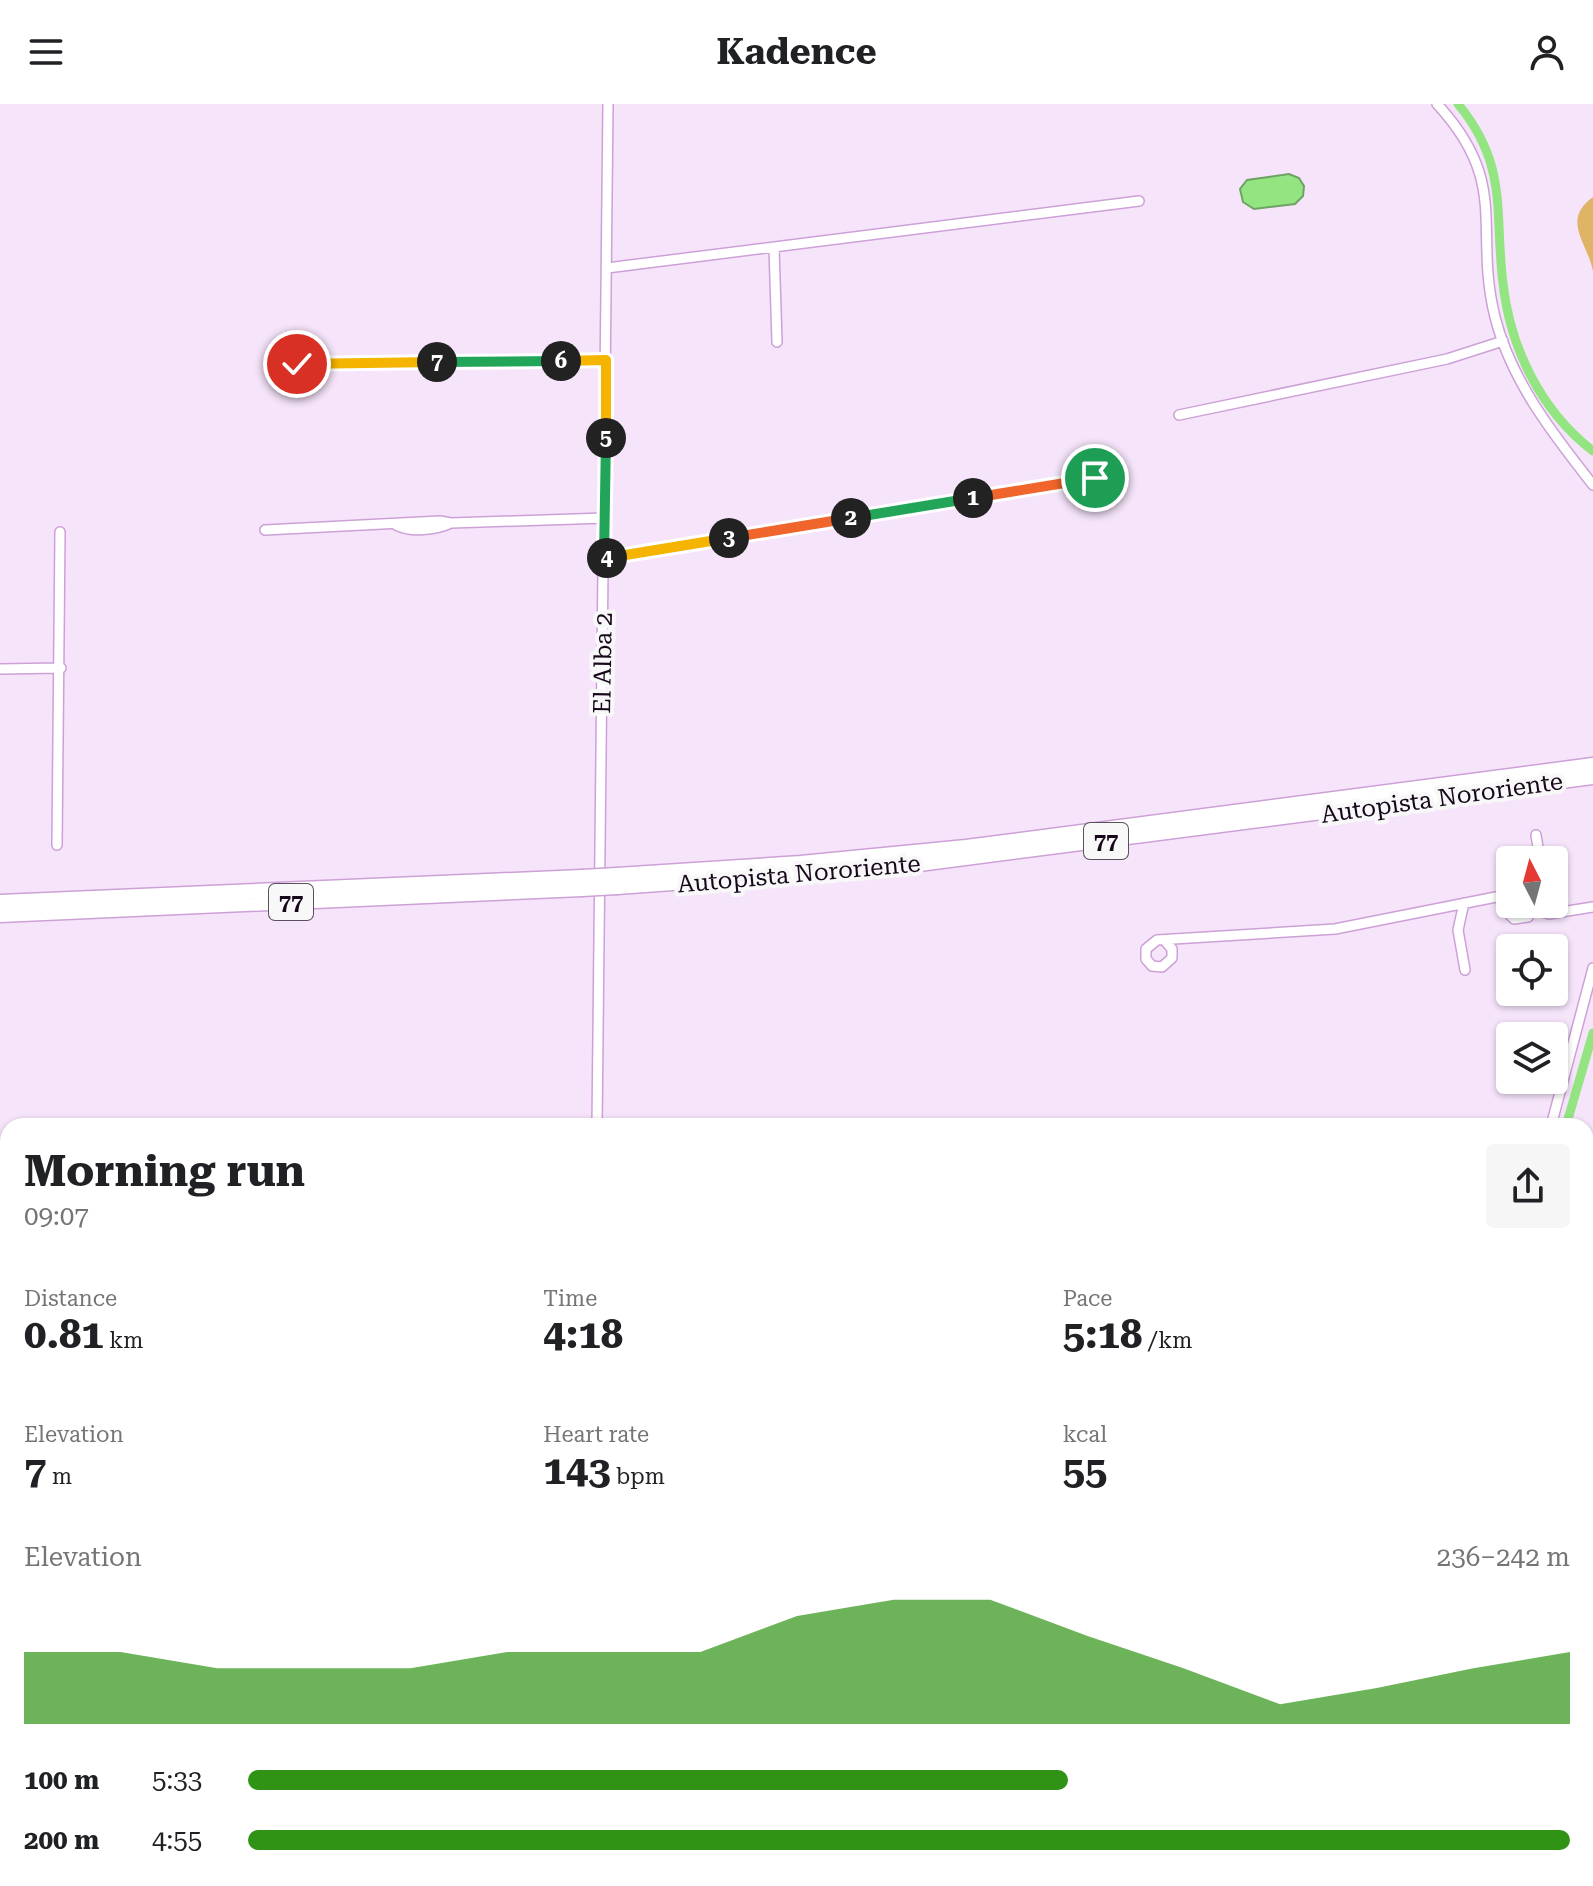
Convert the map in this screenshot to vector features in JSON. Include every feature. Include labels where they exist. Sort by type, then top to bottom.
[{"type":"highway","name":"Autopista Nororiente","points":[[617,881],[951,848],[1593,765]]},
{"type":"highway","name":"Autopista Nororiente","points":[[0,915],[907,866],[1593,777]]},
{"type":"highway","name":"Autopista Nororiente","points":[[0,902],[582,883]]},
{"type":"street","name":"El Alba 2","points":[[597,1118],[608,104]]},
{"type":"street","points":[[1437,104],[1462,134],[1484,184],[1488,211],[1489,282],[1503,341],[1529,396],[1593,485]]},
{"type":"street","points":[[607,268],[1139,201]]},
{"type":"street","points":[[774,247],[777,342]]},
{"type":"street","points":[[1179,415],[1447,359],[1503,341]]},
{"type":"street","points":[[297,364],[606,360]]},
{"type":"street","points":[[604,558],[1095,478]]},
{"type":"street","points":[[265,530],[407,522],[605,518]]},
{"type":"street","points":[[57,845],[60,532]]},
{"type":"street","points":[[0,669],[61,668]]},
{"type":"street","points":[[1536,835],[1538,846]]},
{"type":"street","points":[[1166,942],[1335,929],[1496,899]]},
{"type":"street","points":[[1464,903],[1458,930],[1465,970]]},
{"type":"street","points":[[1568,912],[1593,907]]},
{"type":"street","points":[[1553,1118],[1593,968]]},
{"type":"shaded area","points":[[1289,174],[1299,178],[1304,186],[1303,196],[1295,204],[1254,209],[1243,202],[1240,189],[1247,180]]},
{"type":"shaded area","points":[[1593,197],[1593,271],[1577,223],[1579,214]]},
{"type":"waterway","points":[[1458,104],[1485,148],[1492,169],[1503,283],[1521,354],[1531,376],[1558,417],[1593,451]]},
{"type":"waterway","points":[[1568,1118],[1593,1033]]},
{"type":"route","points":[[297,364],[606,360],[604,558],[1095,478]]}]
